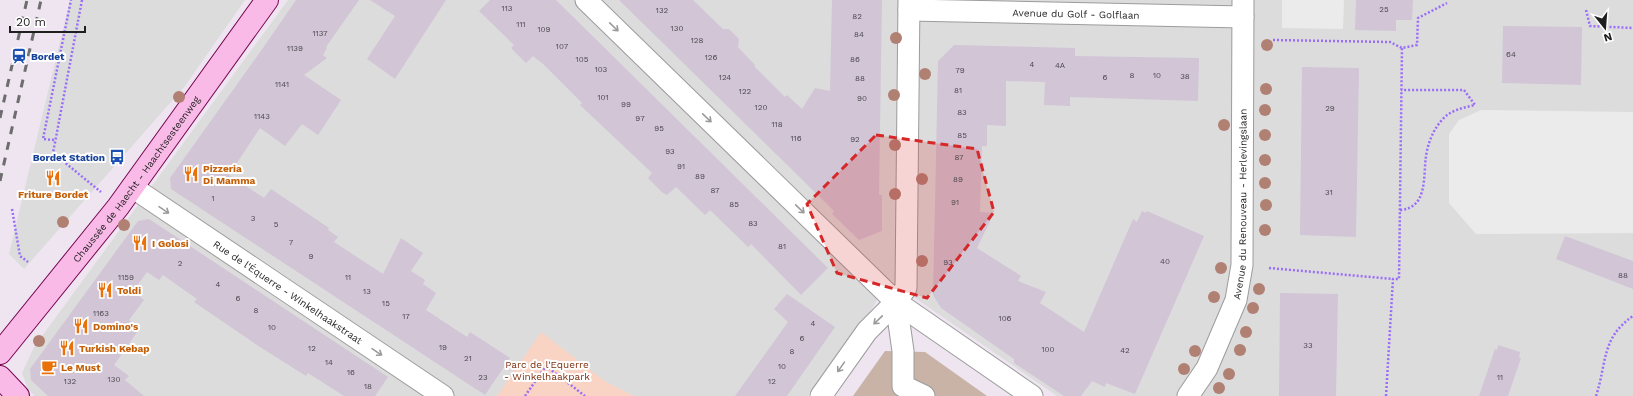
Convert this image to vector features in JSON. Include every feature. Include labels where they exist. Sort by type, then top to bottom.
[{"type":"street","name":"Chaussée de Haecht - Haachtsesteenweg","points":[[0,353],[118,207],[267,0]]},
{"type":"street","points":[[586,0],[896,302],[1032,396]]},
{"type":"street","points":[[821,396],[867,331],[896,302],[906,288],[909,5]]},
{"type":"street","name":"Avenue du Golf - Golflaan","points":[[909,5],[1243,9]]},
{"type":"street","name":"Avenue du Renouveau - Herlevingslaan","points":[[1188,396],[1207,368],[1233,306],[1242,265],[1243,9]]},
{"type":"street","name":"Rue de l'Équerre - Winkelhaakstraat","points":[[132,188],[443,396]]},
{"type":"street","points":[[896,302],[903,351],[903,391],[924,396]]},
{"type":"street","points":[[0,377],[18,396]]},
{"type":"path","points":[[54,140],[43,139],[71,0]]},
{"type":"path","points":[[82,0],[54,140],[53,153],[118,207]]},
{"type":"path","points":[[1273,40],[1390,42],[1402,48],[1417,45],[1418,18],[1447,3]]},
{"type":"path","points":[[1586,10],[1590,26],[1633,28]]},
{"type":"path","points":[[1268,268],[1399,279],[1402,48]]},
{"type":"path","points":[[1400,210],[1412,207],[1419,201],[1422,192],[1426,155],[1432,136],[1442,119],[1457,109],[1475,105],[1464,90],[1401,90]]},
{"type":"path","points":[[12,210],[20,256],[28,262]]},
{"type":"path","points":[[1386,396],[1392,279]]},
{"type":"path","points":[[1596,396],[1601,381],[1603,359],[1610,343],[1621,324],[1633,316]]},
{"type":"path","points":[[525,396],[546,366],[585,396]]},
{"type":"highlighted area","points":[[876,135],[977,149],[994,212],[927,298],[837,273],[807,204]]},
{"type":"shaded area","points":[[70,0],[245,0],[185,86],[24,269],[9,254]]},
{"type":"shaded area","points":[[288,0],[1633,0],[1633,396],[1057,396],[889,280],[867,317],[808,396],[35,396],[28,389],[22,373],[34,347]]},
{"type":"shaded area","points":[[1282,0],[1344,0],[1343,29],[1282,28]]},
{"type":"shaded area","points":[[1481,110],[1633,112],[1633,233],[1476,234],[1449,203],[1449,134],[1459,120]]},
{"type":"shaded area","points":[[885,351],[925,352],[987,396],[853,396]]},
{"type":"green space","name":"Parc de l'Equerre - Winkelhaakpark","points":[[541,332],[606,382],[634,396],[497,396]]},
{"type":"building","points":[[296,0],[359,0],[326,47],[327,48],[323,55],[327,58],[304,75],[341,100],[318,135],[302,124],[285,146],[260,128],[229,175],[264,198],[271,189],[329,228],[328,230],[338,237],[334,242],[383,274],[401,238],[423,253],[411,271],[425,280],[423,284],[436,293],[426,310],[467,337],[470,332],[510,358],[485,395],[171,189],[170,178]]},
{"type":"building","points":[[370,0],[446,0],[395,79],[367,59],[395,16]]},
{"type":"building","points":[[490,0],[556,0],[828,268],[801,295],[751,244],[748,247],[710,210],[705,215],[676,187],[667,195],[663,193],[648,178],[652,173],[580,105],[582,103],[543,64],[533,56],[526,63],[511,48],[514,45],[479,11]]},
{"type":"building","points":[[619,0],[693,0],[723,29],[729,29],[739,39],[738,47],[755,65],[754,66],[785,97],[787,95],[802,109],[815,88],[830,91],[832,0],[882,0],[879,195],[882,195],[882,231],[859,240],[832,214],[834,211]]},
{"type":"building","points":[[1356,0],[1413,0],[1412,20],[1396,20],[1396,31],[1355,30]]},
{"type":"building","points":[[1503,26],[1582,27],[1581,85],[1502,83]]},
{"type":"building","points":[[954,45],[1075,48],[1075,56],[1199,58],[1198,101],[1070,97],[1070,106],[1044,105],[1045,82],[1006,81],[1006,126],[987,125],[987,146],[982,146],[980,212],[994,213],[977,248],[1021,276],[1018,281],[1046,292],[1040,303],[1084,332],[1133,219],[1137,222],[1142,211],[1146,213],[1147,211],[1204,236],[1135,394],[1106,383],[1105,387],[1092,381],[1081,396],[1064,396],[1014,363],[1014,359],[941,308],[933,295],[938,61]]},
{"type":"building","points":[[1302,67],[1359,68],[1356,237],[1300,235]]},
{"type":"building","points":[[149,219],[388,377],[375,396],[344,396],[308,373],[306,376],[194,302],[197,299],[163,275],[159,280],[147,272],[133,291],[144,300],[129,320],[140,328],[114,365],[129,376],[125,380],[144,396],[48,396],[31,380],[30,369],[138,221]]},
{"type":"building","points":[[1565,236],[1633,261],[1633,289],[1556,259]]},
{"type":"building","points":[[1280,293],[1338,294],[1336,396],[1279,396]]},
{"type":"building","points":[[787,294],[835,327],[787,396],[735,396],[788,322],[774,309]]},
{"type":"building","points":[[1498,345],[1520,352],[1519,357],[1521,358],[1508,396],[1479,396],[1495,349],[1497,350]]},
{"type":"railway","points":[[0,118],[27,0]]},
{"type":"railway","points":[[0,181],[41,0]]},
{"type":"place","name":"Bordet","points":[[19,56]]},
{"type":"place","name":"Bordet Station","points":[[117,157]]},
{"type":"place","name":"Pizzeria Di Mamma","points":[[191,174]]},
{"type":"place","name":"Friture Bordet","points":[[53,178]]},
{"type":"place","name":"I Golosi","points":[[140,243]]},
{"type":"place","name":"Toldi","points":[[105,290]]},
{"type":"place","name":"Domino's","points":[[81,326]]},
{"type":"place","name":"Turkish Kebap","points":[[67,348]]},
{"type":"place","name":"Le Must","points":[[49,367]]}]
